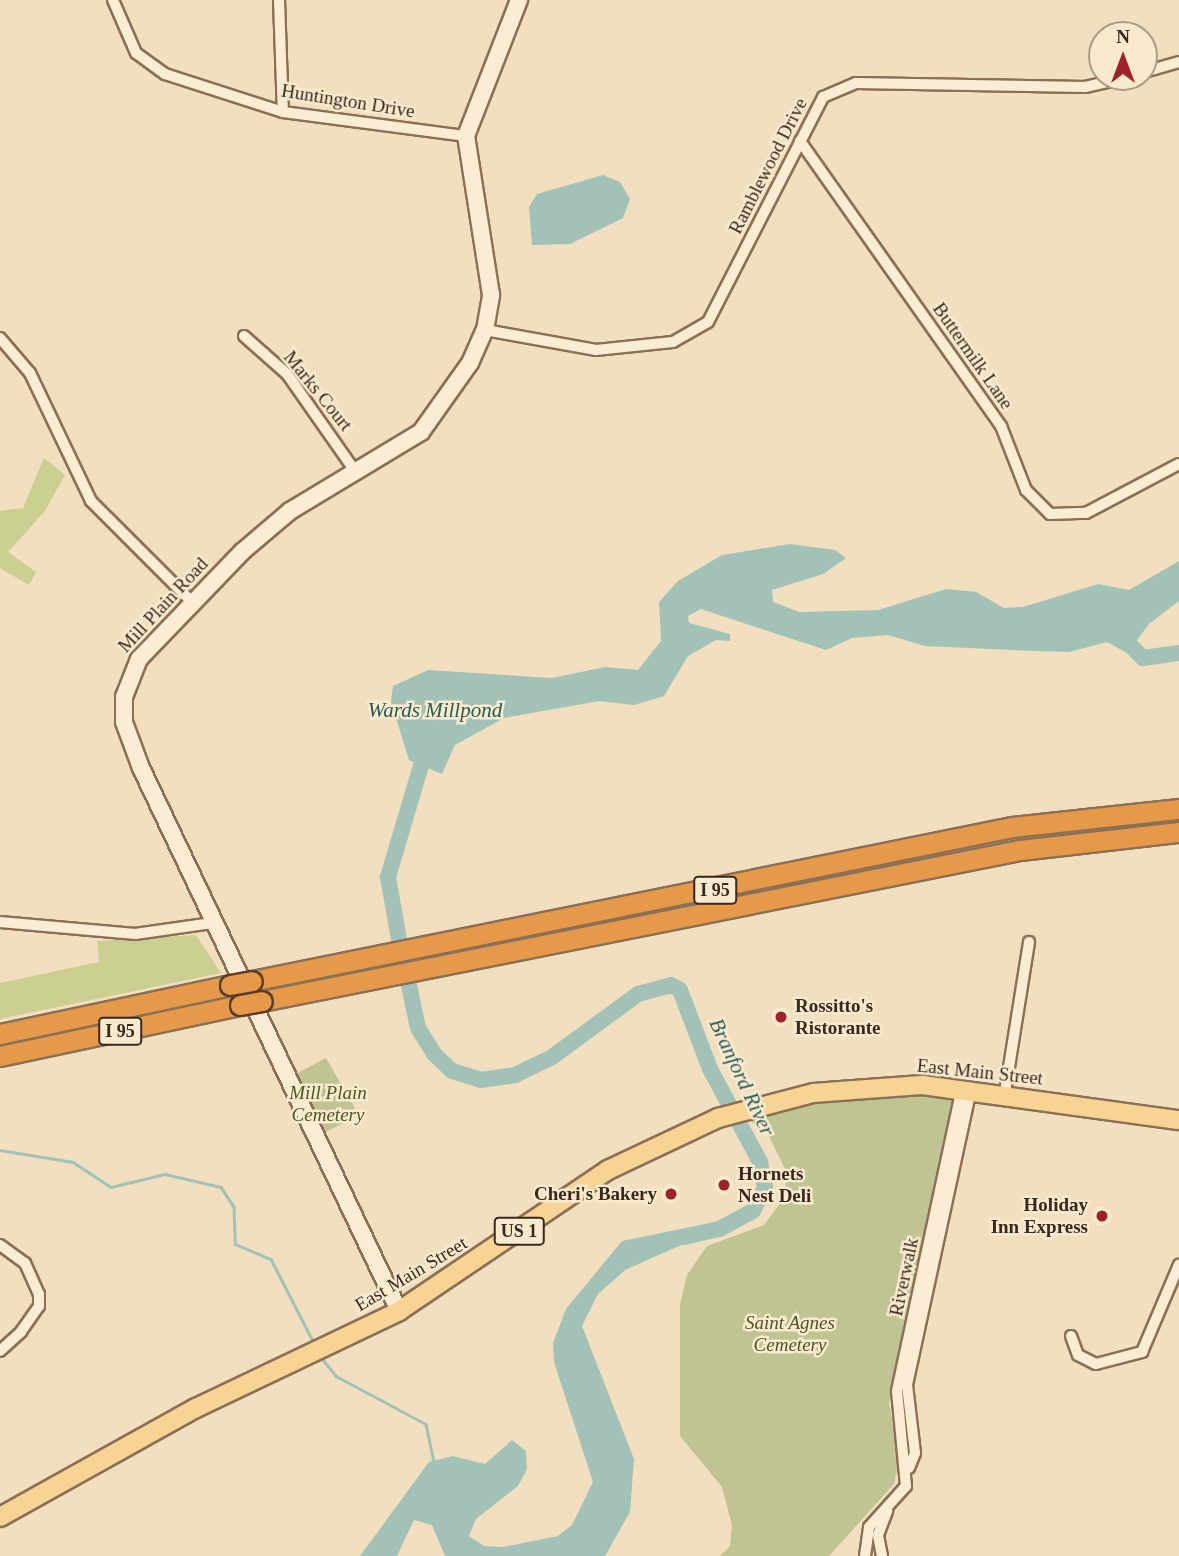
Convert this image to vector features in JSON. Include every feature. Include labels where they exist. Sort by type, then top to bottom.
[{"type":"highway","points":[[1012,827],[1179,797]]},
{"type":"highway","name":"I 95","points":[[0,1034],[1012,827],[1179,809]]},
{"type":"highway","name":"I 95","points":[[0,1056],[240,1005],[1020,850],[1179,832]]},
{"type":"main road","name":"East Main Street","points":[[1,1517],[317,1350],[399,1311],[608,1170],[718,1118],[754,1107],[865,1087],[967,1087],[1179,1121]]},
{"type":"street","name":"Huntington Drive","points":[[113,0],[136,53],[165,74],[283,112],[466,136]]},
{"type":"street","points":[[279,0],[283,112]]},
{"type":"street","points":[[466,136],[519,0]]},
{"type":"street","points":[[1158,68],[1179,62]]},
{"type":"street","name":"Ramblewood Drive","points":[[485,330],[596,350],[673,342],[708,322],[823,97],[856,83],[1088,86]]},
{"type":"street","name":"Mill Plain Road","points":[[399,1311],[212,923],[130,744],[123,709],[139,659],[192,602],[274,523],[357,474],[429,425],[485,330],[491,295],[466,136]]},
{"type":"street","name":"Buttermilk Lane","points":[[800,141],[1000,425],[1026,490],[1050,514],[1086,513],[1179,464]]},
{"type":"street","name":"Marks Court","points":[[244,336],[287,374],[357,474]]},
{"type":"street","points":[[0,338],[30,373],[91,501],[192,602]]},
{"type":"street","points":[[0,922],[116,934],[212,923]]},
{"type":"street","points":[[1005,1092],[1029,942]]},
{"type":"street","name":"Riverwalk","points":[[865,1556],[869,1527],[906,1486],[897,1391],[967,1087]]},
{"type":"street","points":[[0,1245],[33,1274],[39,1306],[0,1351]]},
{"type":"street","points":[[1071,1336],[1078,1355],[1096,1364],[1142,1352],[1179,1265]]},
{"type":"street","name":"Riverwalk","points":[[882,1556],[878,1535],[888,1508]]},
{"type":"green space","points":[[44,458],[65,475],[45,511],[8,552],[36,572],[29,585],[0,568],[0,511],[23,508]]},
{"type":"green space","points":[[196,935],[221,973],[0,1019],[0,983],[99,962],[97,941]]},
{"type":"green space","name":"Mill Plain Cemetery","points":[[326,1058],[359,1115],[320,1135],[292,1076]]},
{"type":"green space","name":"Saint Agnes Cemetery","points":[[907,1093],[951,1096],[953,1111],[889,1403],[899,1460],[894,1484],[829,1556],[720,1556],[730,1546],[732,1525],[722,1487],[680,1436],[680,1304],[687,1275],[707,1246],[764,1225],[786,1195],[785,1169],[768,1134],[749,1120],[791,1105]]},
{"type":"water","points":[[603,175],[620,182],[630,199],[623,218],[570,244],[532,245],[529,207],[537,194]]},
{"type":"water","name":"Wards Millpond","points":[[790,544],[835,550],[846,558],[823,574],[772,590],[773,602],[799,612],[878,610],[946,589],[976,592],[1004,608],[1023,607],[1098,584],[1129,590],[1179,561],[1179,601],[1149,624],[1127,653],[1107,642],[1069,652],[1034,651],[925,646],[888,635],[852,638],[826,650],[701,609],[688,616],[689,623],[730,634],[730,641],[716,640],[688,656],[664,696],[634,705],[599,701],[504,718],[455,745],[442,774],[409,760],[391,702],[393,686],[428,670],[552,678],[605,667],[638,670],[661,641],[659,602],[678,581],[722,555]]},
{"type":"water","points":[[710,1223],[697,1238],[625,1270],[598,1294],[582,1326],[634,1459],[630,1512],[605,1556],[445,1556],[432,1525],[414,1520],[397,1556],[360,1556],[429,1462],[453,1456],[485,1464],[512,1440],[526,1451],[527,1469],[518,1486],[476,1519],[469,1536],[484,1546],[503,1547],[558,1536],[572,1525],[593,1482],[554,1362],[553,1343],[566,1309],[622,1241]]},
{"type":"waterway","name":"Branford River","points":[[1117,632],[1143,658],[1179,653]]},
{"type":"waterway","name":"Branford River","points":[[400,945],[388,877],[426,749]]},
{"type":"waterway","name":"Branford River","points":[[408,981],[418,1028],[434,1054],[452,1071],[481,1080],[515,1075],[552,1057],[638,994],[671,985],[680,990],[710,1069],[760,1162],[765,1188],[753,1211],[719,1229],[683,1237]]},
{"type":"waterway","points":[[0,1150],[73,1162],[111,1187],[165,1174],[221,1187],[234,1207],[235,1244],[271,1259],[314,1343]]},
{"type":"waterway","points":[[320,1356],[336,1376],[426,1424],[434,1462]]},
{"type":"place","name":"Rossitto's Ristorante","points":[[781,1017]]},
{"type":"place","name":"Hornets Nest Deli","points":[[724,1185]]},
{"type":"place","name":"Cheri's Bakery","points":[[671,1194]]},
{"type":"place","name":"Holiday Inn Express","points":[[1102,1216]]}]
